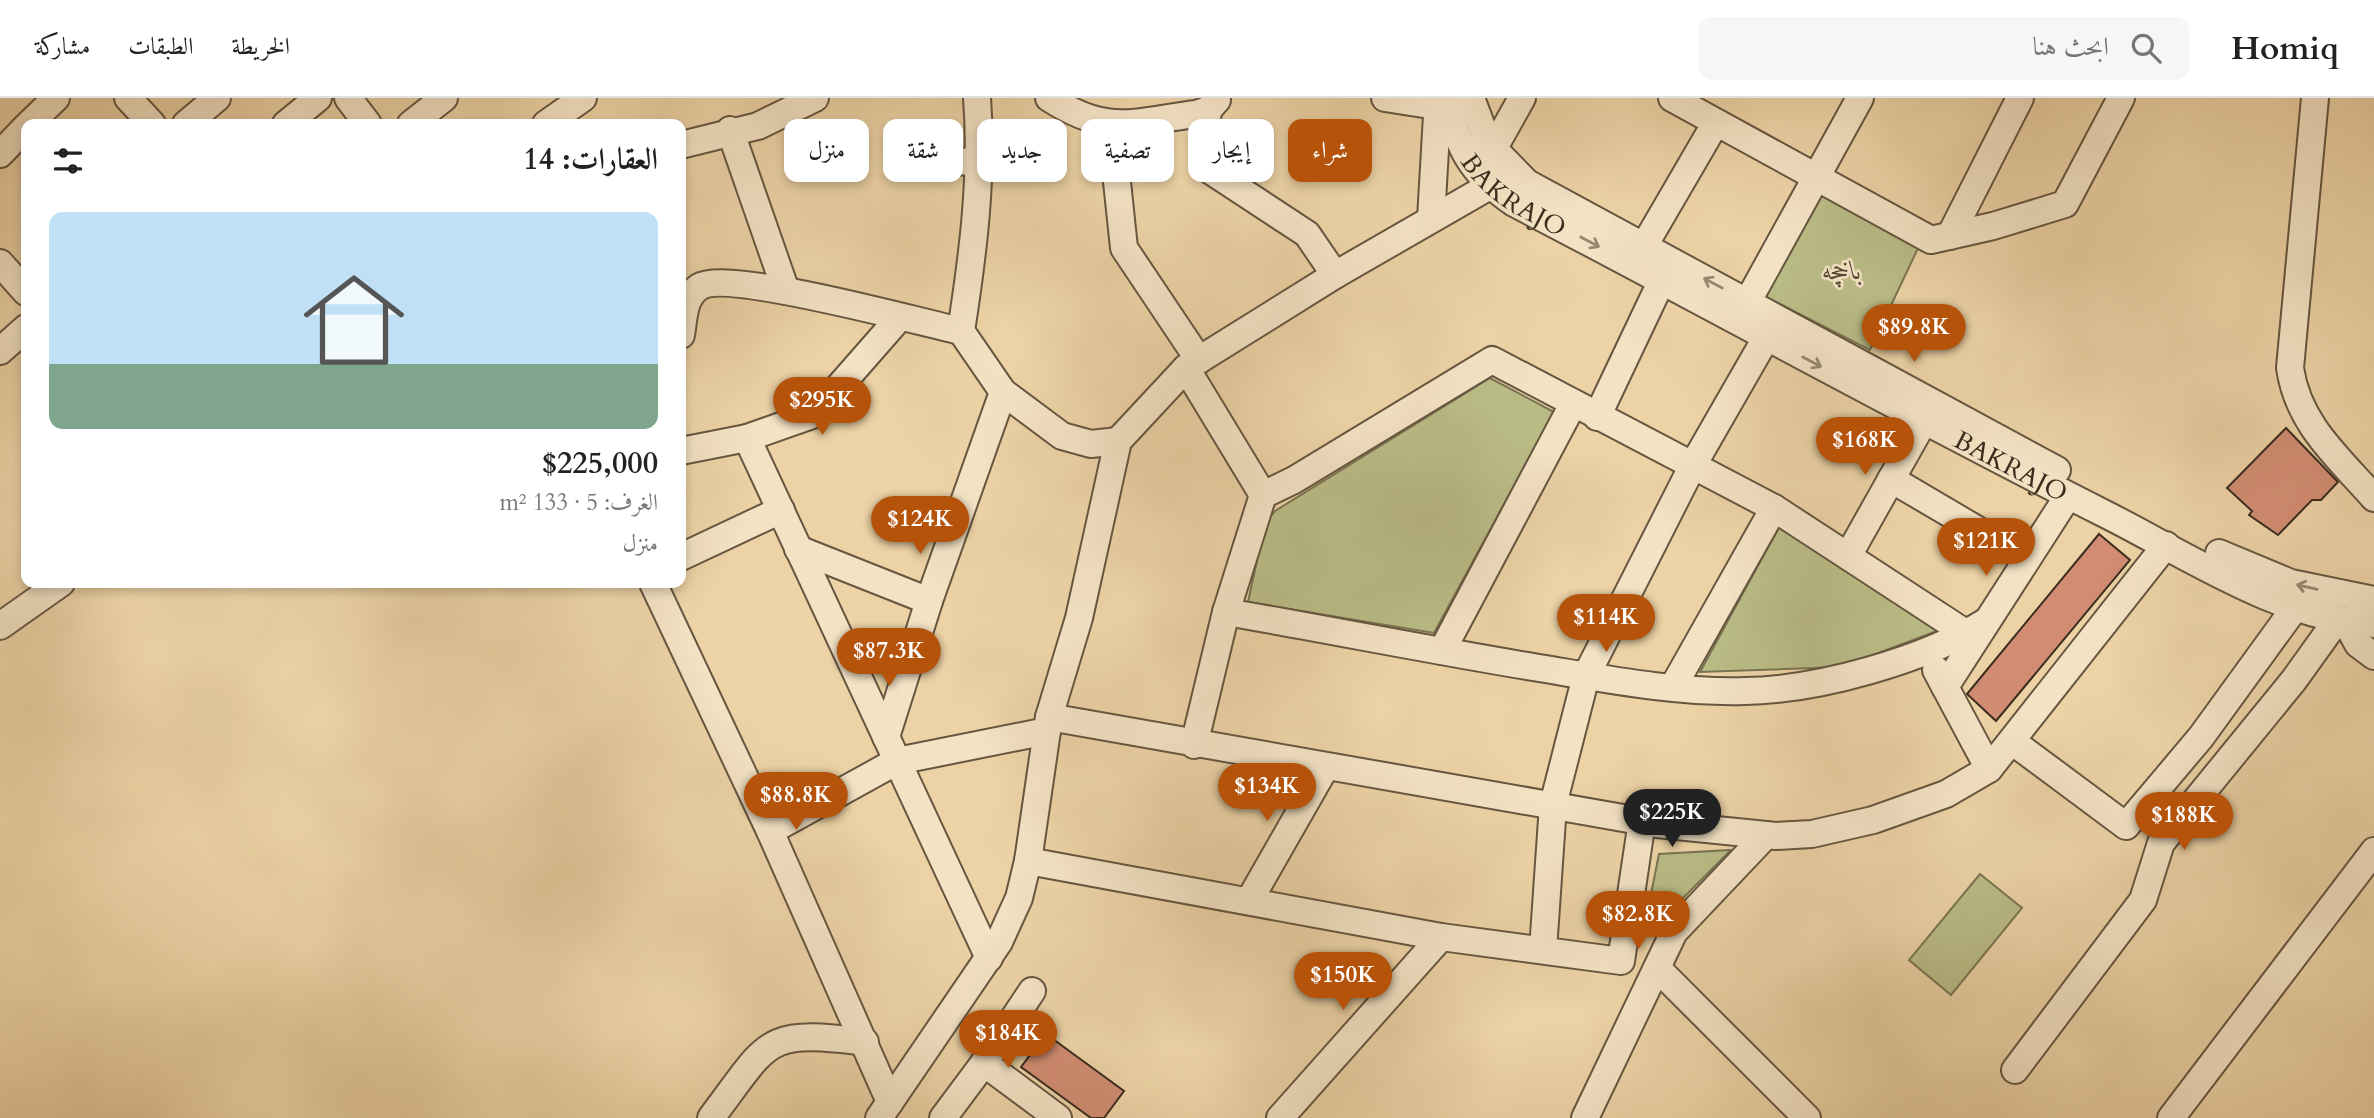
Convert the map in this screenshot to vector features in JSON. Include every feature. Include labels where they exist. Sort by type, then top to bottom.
[{"type":"street","points":[[35,119],[56,98]]},
{"type":"street","points":[[128,98],[147,119]]},
{"type":"street","points":[[192,119],[217,98]]},
{"type":"street","points":[[292,119],[318,98]]},
{"type":"street","points":[[348,98],[364,119]]},
{"type":"street","points":[[417,119],[444,98]]},
{"type":"street","points":[[553,119],[583,98]]},
{"type":"street","points":[[686,143],[730,130],[758,125],[815,98]]},
{"type":"street","points":[[977,98],[978,119]]},
{"type":"street","points":[[1049,98],[1076,114],[1092,119]]},
{"type":"street","points":[[1385,98],[1448,102],[1431,219]]},
{"type":"street","points":[[1485,180],[1493,150],[1521,98]]},
{"type":"street","points":[[1748,301],[1860,98]]},
{"type":"street","points":[[1950,236],[2020,98]]},
{"type":"street","points":[[1682,100],[1715,124],[1931,240],[2065,204],[2121,98]]},
{"type":"street","points":[[2315,98],[2290,368],[2292,386],[2307,421],[2374,498]]},
{"type":"street","name":"BAKRAJO","points":[[1448,102],[1482,132],[1493,150],[1514,172],[1542,191],[2089,488],[2227,556],[2291,583],[2374,600]]},
{"type":"street","name":"BAKRAJO","points":[[1448,102],[1463,150],[1485,180],[1514,203],[2068,496],[2294,609],[2342,621],[2374,624]]},
{"type":"street","points":[[1140,119],[1213,104],[1203,156],[1208,169],[1307,234],[1335,275]]},
{"type":"street","points":[[1644,246],[1715,124]]},
{"type":"street","points":[[730,130],[786,291]]},
{"type":"street","points":[[0,154],[21,133]]},
{"type":"street","points":[[884,1110],[989,958],[1009,924],[1028,862],[1048,724],[1079,618],[1118,441],[1193,364],[1335,275],[1465,200],[1485,180],[1514,172]]},
{"type":"street","points":[[961,331],[978,182]]},
{"type":"street","points":[[1117,182],[1124,248],[1193,364],[1263,495],[1226,612],[1194,745]]},
{"type":"street","points":[[0,263],[21,286]]},
{"type":"street","points":[[1597,416],[1662,280]]},
{"type":"street","points":[[686,304],[687,298],[700,287],[713,282],[786,291],[961,331],[1003,391],[1062,436],[1091,444],[1118,441]]},
{"type":"street","points":[[686,450],[747,438],[815,414],[900,317]]},
{"type":"street","points":[[0,351],[21,332]]},
{"type":"street","points":[[1543,950],[1553,805],[1586,676],[1693,465],[1766,338]]},
{"type":"street","points":[[1263,495],[1294,480],[1492,360],[1774,508],[1849,556],[1977,628]]},
{"type":"street","points":[[892,749],[929,601],[1003,391]]},
{"type":"street","points":[[1442,651],[1573,404]]},
{"type":"street","points":[[1849,556],[1924,421]]},
{"type":"street","points":[[747,438],[989,958]]},
{"type":"street","points":[[1891,479],[2027,559]]},
{"type":"street","points":[[1945,687],[1977,628],[2068,496]]},
{"type":"street","points":[[1673,687],[1774,508]]},
{"type":"street","points":[[686,555],[780,510]]},
{"type":"street","points":[[770,831],[892,749],[1048,724],[1194,745],[1642,821],[1766,835],[1812,834],[1873,820],[1946,794],[1989,769],[2166,545]]},
{"type":"street","points":[[798,549],[929,601]]},
{"type":"street","points":[[0,626],[54,588]]},
{"type":"street","points":[[655,588],[770,831],[865,1042],[884,1110]]},
{"type":"street","points":[[2013,741],[2126,826],[2201,737],[2294,609]]},
{"type":"street","points":[[1226,612],[1586,676],[1673,687],[1744,691],[1779,689],[1843,677],[1926,650],[1977,628]]},
{"type":"street","points":[[2015,1070],[2143,900],[2161,843],[2342,621],[2358,645],[2374,656]]},
{"type":"street","points":[[1926,650],[1989,769]]},
{"type":"street","points":[[1250,901],[1325,768]]},
{"type":"street","points":[[1028,862],[1441,937],[1621,961],[1642,821]]},
{"type":"street","points":[[1586,1118],[1674,932],[1766,835]]},
{"type":"street","points":[[2171,1118],[2374,851]]},
{"type":"street","points":[[1280,1118],[1441,937]]},
{"type":"street","points":[[1657,968],[1807,1118]]},
{"type":"street","points":[[943,1118],[985,1063],[1032,991]]},
{"type":"street","points":[[711,1118],[754,1061],[772,1044],[799,1036],[865,1042]]},
{"type":"street","points":[[985,1063],[1058,1118]]},
{"type":"green space","name":"باخچە","points":[[1817,189],[1919,246],[1870,350],[1764,296]]},
{"type":"green space","points":[[1490,378],[1554,412],[1434,633],[1248,602],[1265,524],[1275,511]]},
{"type":"green space","points":[[1779,527],[1937,631],[1841,667],[1700,672]]},
{"type":"green space","points":[[1731,850],[1642,939],[1659,854]]},
{"type":"green space","points":[[1980,874],[2022,908],[1951,995],[1909,960]]},
{"type":"building","points":[[2286,428],[2338,482],[2321,500],[2312,500],[2278,535],[2249,515],[2252,511],[2227,488]]},
{"type":"building","points":[[2099,534],[2130,560],[1996,721],[1967,694]]},
{"type":"building","points":[[1046,1034],[1124,1091],[1104,1118],[1091,1118],[1021,1067]]}]
